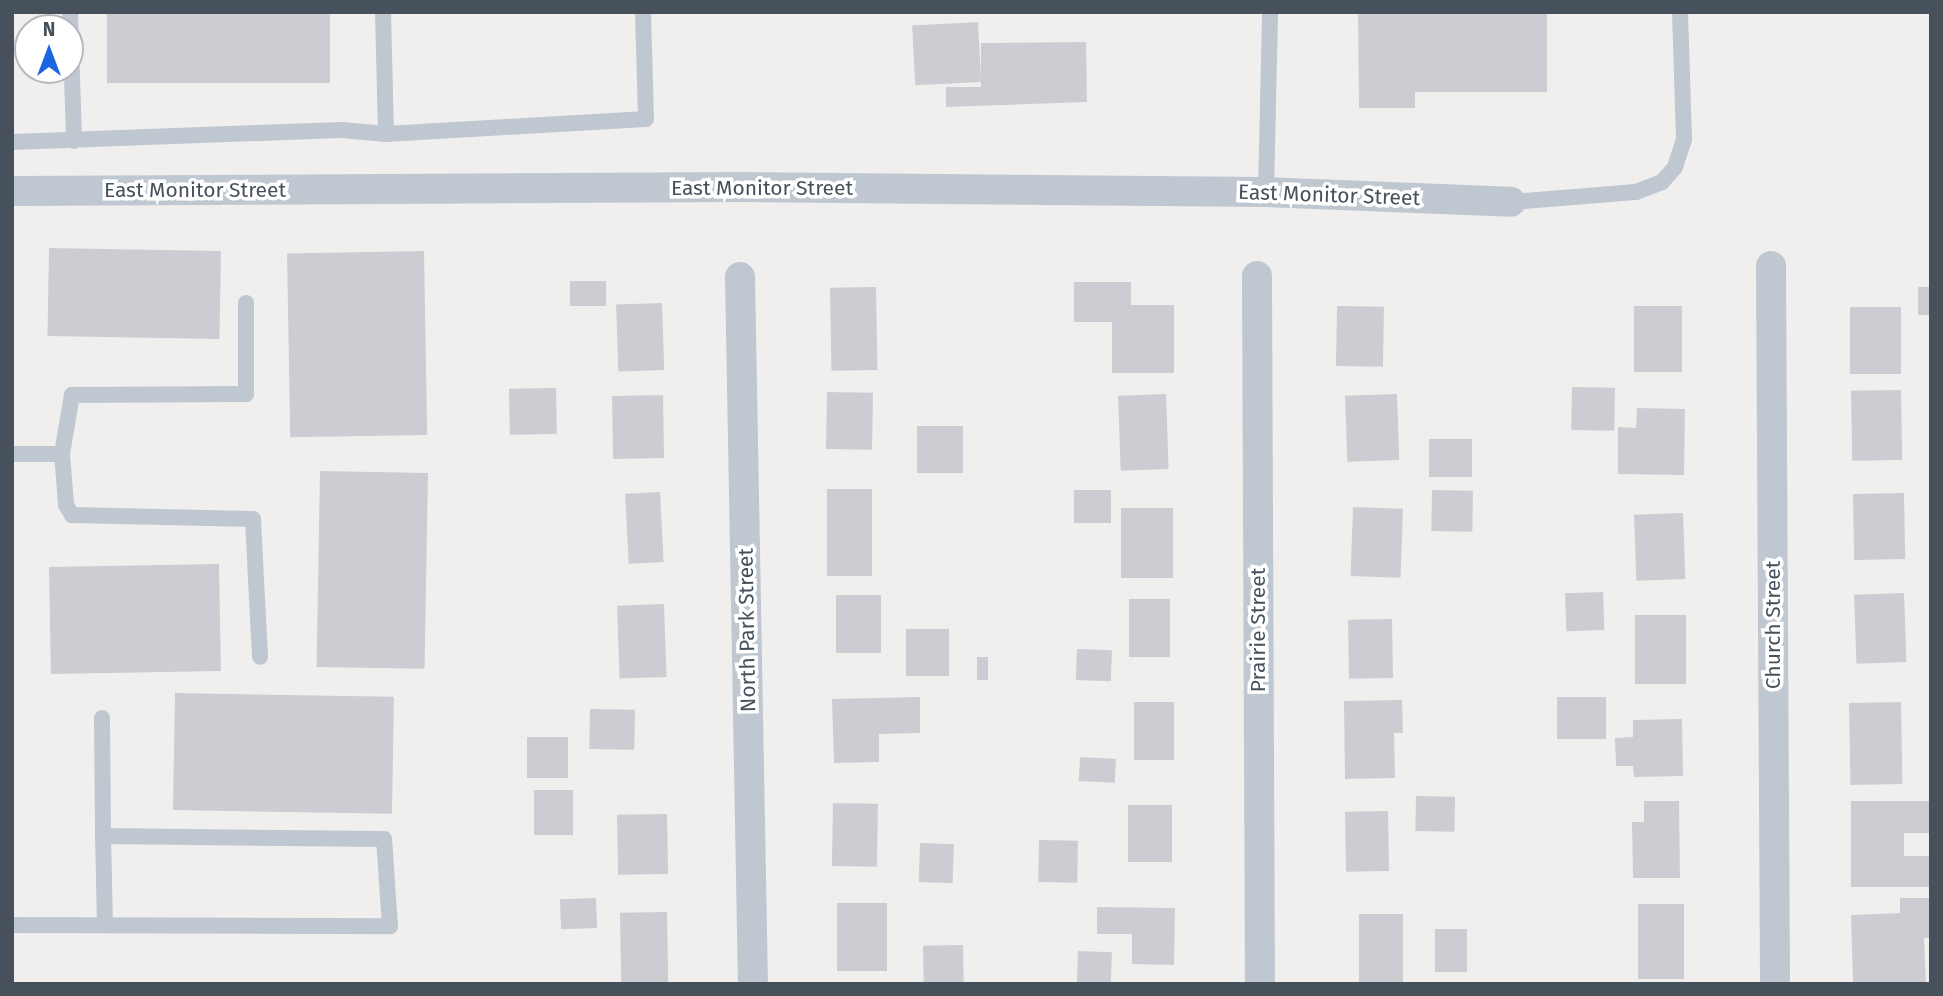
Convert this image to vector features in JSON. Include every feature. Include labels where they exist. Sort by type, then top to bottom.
[{"type":"street","name":"East Monitor Street","points":[[12,191],[743,187],[1266,192],[1511,202]]},
{"type":"street","name":"Church Street","points":[[1771,266],[1774,984]]},
{"type":"street","name":"Prairie Street","points":[[1257,276],[1260,984]]},
{"type":"street","name":"North Park Street","points":[[740,277],[753,984]]},
{"type":"lane","points":[[70,12],[74,141]]},
{"type":"lane","points":[[383,12],[386,134]]},
{"type":"lane","points":[[12,142],[342,130],[386,134],[646,119],[643,12]]},
{"type":"lane","points":[[1266,192],[1269,12]]},
{"type":"lane","points":[[1511,202],[1636,192],[1662,182],[1675,167],[1684,139],[1680,12]]},
{"type":"lane","points":[[246,303],[246,394],[72,395],[62,454],[66,505],[72,515],[253,519],[260,657]]},
{"type":"lane","points":[[12,454],[62,454]]},
{"type":"lane","points":[[102,718],[105,925]]},
{"type":"lane","points":[[12,925],[390,926],[384,839],[103,836]]},
{"type":"building","points":[[107,12],[330,12],[330,83],[107,83]]},
{"type":"building","points":[[1358,12],[1547,12],[1547,92],[1415,92],[1415,108],[1359,108]]},
{"type":"building","points":[[978,22],[981,82],[915,85],[912,25]]},
{"type":"building","points":[[1086,42],[1087,102],[946,107],[946,87],[981,87],[981,43]]},
{"type":"building","points":[[49,248],[221,251],[219,339],[47,336]]},
{"type":"building","points":[[424,251],[427,435],[290,437],[287,253]]},
{"type":"building","points":[[570,281],[606,281],[606,306],[570,306]]},
{"type":"building","points":[[1074,282],[1131,282],[1131,305],[1174,305],[1174,373],[1112,373],[1112,322],[1074,322]]},
{"type":"building","points":[[876,287],[877,370],[831,371],[830,288]]},
{"type":"building","points":[[1918,287],[1931,287],[1931,315],[1918,315]]},
{"type":"building","points":[[662,303],[664,370],[618,372],[616,305]]},
{"type":"building","points":[[1337,306],[1384,307],[1383,367],[1336,366]]},
{"type":"building","points":[[1634,306],[1682,306],[1682,372],[1634,372]]},
{"type":"building","points":[[1850,307],[1901,307],[1901,374],[1850,374]]},
{"type":"building","points":[[1572,387],[1615,388],[1614,431],[1571,430]]},
{"type":"building","points":[[556,388],[557,434],[510,435],[509,389]]},
{"type":"building","points":[[1901,390],[1902,460],[1852,461],[1851,391]]},
{"type":"building","points":[[827,392],[873,393],[872,450],[826,449]]},
{"type":"building","points":[[1166,394],[1169,469],[1121,471],[1118,396]]},
{"type":"building","points":[[1397,394],[1399,460],[1347,462],[1345,396]]},
{"type":"building","points":[[663,395],[664,458],[613,459],[612,396]]},
{"type":"building","points":[[1637,408],[1685,409],[1684,475],[1618,474],[1618,427],[1636,428]]},
{"type":"building","points":[[917,426],[963,426],[963,473],[917,473]]},
{"type":"building","points":[[1429,439],[1472,439],[1472,477],[1429,477]]},
{"type":"building","points":[[320,471],[428,473],[425,669],[317,667]]},
{"type":"building","points":[[827,489],[872,489],[872,576],[827,576]]},
{"type":"building","points":[[1074,490],[1111,490],[1111,523],[1074,523]]},
{"type":"building","points":[[1432,490],[1473,491],[1472,532],[1431,531]]},
{"type":"building","points":[[660,492],[664,562],[629,564],[625,494]]},
{"type":"building","points":[[1904,493],[1905,559],[1854,560],[1853,494]]},
{"type":"building","points":[[1353,507],[1403,509],[1401,578],[1351,576]]},
{"type":"building","points":[[1121,508],[1173,508],[1173,578],[1121,578]]},
{"type":"building","points":[[1683,513],[1685,579],[1636,581],[1634,515]]},
{"type":"building","points":[[219,564],[221,671],[51,674],[49,567]]},
{"type":"building","points":[[1603,592],[1604,630],[1566,631],[1565,593]]},
{"type":"building","points":[[1904,593],[1906,662],[1856,664],[1854,595]]},
{"type":"building","points":[[836,595],[881,595],[881,653],[836,653]]},
{"type":"building","points":[[1129,599],[1170,599],[1170,657],[1129,657]]},
{"type":"building","points":[[664,604],[667,677],[620,679],[617,606]]},
{"type":"building","points":[[1635,615],[1686,615],[1686,684],[1635,684]]},
{"type":"building","points":[[1392,619],[1393,678],[1349,679],[1348,620]]},
{"type":"building","points":[[906,629],[949,629],[949,676],[906,676]]},
{"type":"building","points":[[1077,649],[1112,650],[1111,681],[1076,680]]},
{"type":"building","points":[[977,657],[988,657],[988,680],[977,680]]},
{"type":"building","points":[[175,693],[394,697],[392,814],[173,810]]},
{"type":"building","points":[[920,697],[920,733],[879,734],[879,762],[834,763],[832,699]]},
{"type":"building","points":[[1557,697],[1606,697],[1606,739],[1557,739]]},
{"type":"building","points":[[1402,700],[1403,733],[1394,733],[1395,778],[1345,779],[1344,701]]},
{"type":"building","points":[[1134,702],[1174,702],[1174,760],[1134,760]]},
{"type":"building","points":[[1901,702],[1902,784],[1850,785],[1849,703]]},
{"type":"building","points":[[590,709],[635,710],[634,750],[589,749]]},
{"type":"building","points":[[1682,719],[1683,776],[1634,777],[1633,766],[1616,766],[1615,738],[1633,737],[1633,720]]},
{"type":"building","points":[[527,737],[568,737],[568,778],[527,778]]},
{"type":"building","points":[[1080,757],[1116,759],[1115,783],[1079,781]]},
{"type":"building","points":[[534,790],[573,790],[573,835],[534,835]]},
{"type":"building","points":[[1416,796],[1455,797],[1454,832],[1415,831]]},
{"type":"building","points":[[1644,801],[1679,801],[1680,878],[1633,878],[1632,822],[1644,822]]},
{"type":"building","points":[[1851,801],[1931,801],[1931,833],[1904,833],[1904,856],[1931,856],[1931,887],[1851,887]]},
{"type":"building","points":[[833,803],[878,804],[877,867],[832,866]]},
{"type":"building","points":[[1128,805],[1172,805],[1172,862],[1128,862]]},
{"type":"building","points":[[1388,811],[1389,871],[1346,872],[1345,812]]},
{"type":"building","points":[[667,814],[668,874],[618,875],[617,815]]},
{"type":"building","points":[[1039,840],[1078,841],[1077,883],[1038,882]]},
{"type":"building","points":[[920,843],[954,844],[953,883],[919,882]]},
{"type":"building","points":[[596,898],[597,928],[561,929],[560,899]]},
{"type":"building","points":[[1900,898],[1931,898],[1931,938],[1924,938],[1926,984],[1853,984],[1851,915],[1900,913]]},
{"type":"building","points":[[837,903],[887,903],[887,971],[837,971]]},
{"type":"building","points":[[1638,904],[1684,904],[1684,979],[1638,979]]},
{"type":"building","points":[[1097,907],[1175,908],[1174,965],[1132,964],[1132,934],[1097,934]]},
{"type":"building","points":[[667,912],[668,984],[621,984],[620,913]]},
{"type":"building","points":[[1359,914],[1403,914],[1403,984],[1359,984]]},
{"type":"building","points":[[1435,929],[1467,929],[1467,972],[1435,972]]},
{"type":"building","points":[[963,945],[964,984],[924,984],[923,946]]},
{"type":"building","points":[[1078,951],[1112,952],[1111,984],[1077,984]]}]
